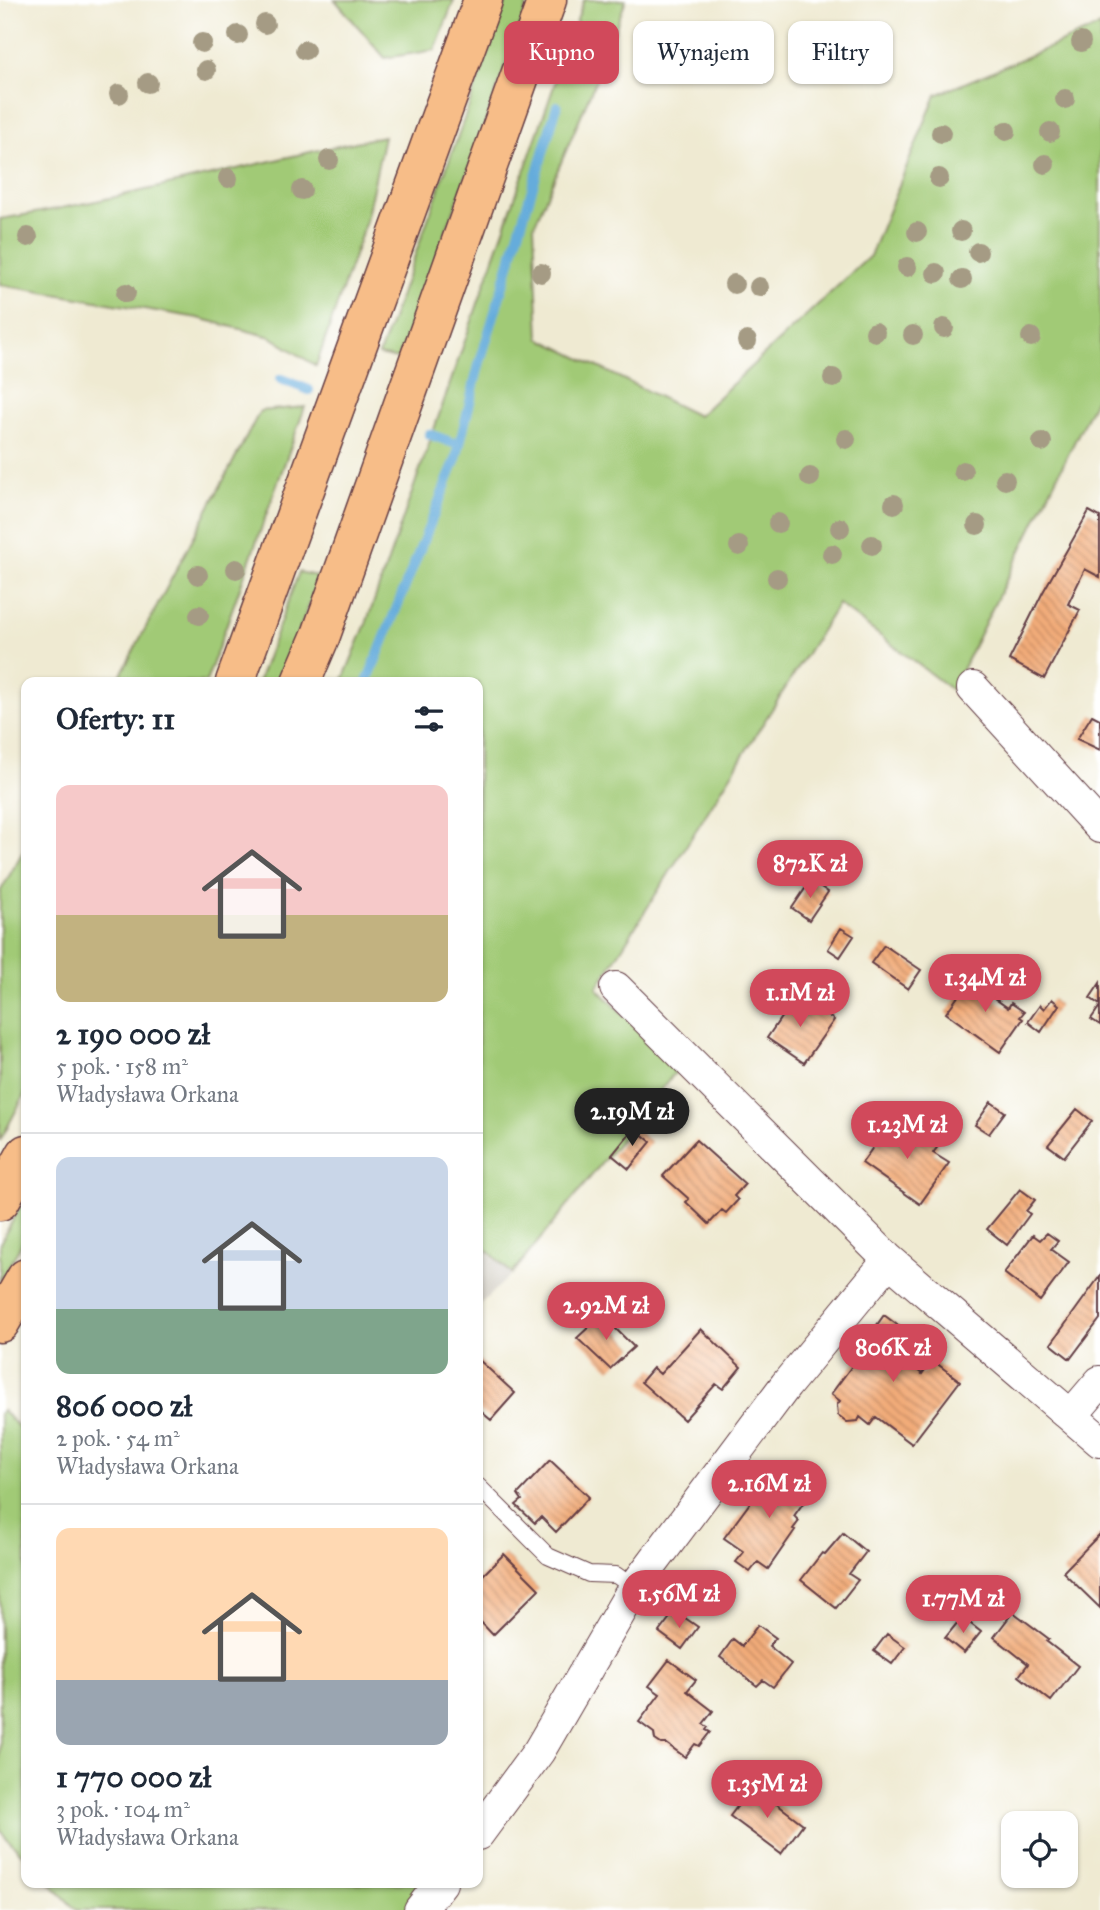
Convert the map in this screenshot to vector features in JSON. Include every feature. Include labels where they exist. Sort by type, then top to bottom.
[{"type":"main road","points":[[237,677],[483,0]]},
{"type":"main road","points":[[303,677],[321,635],[547,0]]},
{"type":"main road","points":[[0,1201],[21,1163]]},
{"type":"main road","points":[[0,1323],[21,1287]]},
{"type":"street","points":[[973,688],[1100,827]]},
{"type":"street","points":[[616,988],[889,1260],[1100,1441]]},
{"type":"street","points":[[483,1828],[539,1751],[634,1588],[786,1385],[889,1260]]},
{"type":"street","points":[[1071,1416],[1100,1382]]},
{"type":"street","points":[[420,1910],[437,1888]]},
{"type":"lane","points":[[483,1491],[548,1556],[589,1574],[616,1575],[634,1588]]},
{"type":"shaded area","points":[[483,1249],[512,1274],[483,1301]]},
{"type":"green space","points":[[335,0],[454,0],[435,50],[385,58]]},
{"type":"green space","points":[[507,0],[529,0],[522,21],[504,21],[504,70],[398,359],[379,355]]},
{"type":"green space","points":[[584,0],[626,0],[618,21],[577,21]]},
{"type":"green space","points":[[1100,26],[1100,390],[952,690],[838,604],[597,988],[678,1069],[512,1274],[483,1246],[483,677],[344,677],[366,624],[555,84],[594,84],[534,226],[539,338],[698,416],[870,256],[936,95]]},
{"type":"green space","points":[[384,136],[366,221],[316,366],[271,337],[198,318],[0,285],[0,219],[96,201]]},
{"type":"green space","points":[[305,407],[208,677],[120,677],[260,411]]},
{"type":"green space","points":[[299,572],[320,577],[281,677],[260,677]]},
{"type":"green space","points":[[21,855],[21,1101],[0,1141],[0,892]]},
{"type":"green space","points":[[21,1205],[21,1245],[0,1282],[0,1243]]},
{"type":"green space","points":[[2,1410],[21,1429],[21,1853],[0,1831]]},
{"type":"green space","points":[[55,1888],[455,1888],[440,1910],[76,1910]]},
{"type":"building","points":[[1089,511],[1100,517],[1100,577],[1085,569],[1068,604],[1080,610],[1044,679],[1009,660],[1043,592]]},
{"type":"building","points":[[1092,715],[1100,719],[1100,750],[1077,739]]},
{"type":"building","points":[[811,880],[828,892],[809,920],[792,908]]},
{"type":"building","points":[[841,928],[854,936],[840,957],[828,949]]},
{"type":"building","points":[[884,945],[921,970],[908,989],[871,963]]},
{"type":"building","points":[[975,973],[993,986],[987,993],[1008,1008],[1011,1003],[1024,1012],[1020,1017],[1023,1019],[1000,1052],[946,1013]]},
{"type":"building","points":[[1100,983],[1100,1005],[1090,998]]},
{"type":"building","points":[[797,994],[834,1020],[804,1063],[767,1038]]},
{"type":"building","points":[[1052,999],[1059,1005],[1041,1032],[1028,1022],[1040,1005],[1044,1009]]},
{"type":"building","points":[[1100,1006],[1100,1025],[1091,1019]]},
{"type":"building","points":[[991,1102],[1005,1112],[989,1134],[975,1125]]},
{"type":"building","points":[[1077,1109],[1092,1121],[1064,1157],[1048,1145]]},
{"type":"building","points":[[890,1123],[905,1135],[912,1126],[939,1145],[933,1153],[949,1163],[920,1204],[862,1163]]},
{"type":"building","points":[[634,1128],[651,1142],[629,1169],[612,1155]]},
{"type":"building","points":[[696,1140],[745,1184],[734,1196],[738,1200],[726,1213],[722,1210],[709,1224],[686,1202],[689,1199],[663,1176]]},
{"type":"building","points":[[1020,1189],[1035,1200],[1026,1211],[1030,1214],[1007,1245],[987,1229]]},
{"type":"building","points":[[1047,1233],[1058,1241],[1051,1249],[1069,1262],[1040,1301],[1004,1273],[1033,1235],[1040,1240]]},
{"type":"building","points":[[1100,1276],[1100,1319],[1070,1359],[1051,1344]]},
{"type":"building","points":[[602,1315],[634,1347],[610,1369],[577,1338]]},
{"type":"building","points":[[884,1315],[925,1346],[911,1365],[922,1374],[932,1360],[960,1381],[912,1444],[876,1417],[870,1425],[860,1417],[858,1421],[847,1422],[838,1415],[837,1405],[840,1401],[831,1394],[863,1351],[860,1349]]},
{"type":"building","points":[[701,1329],[741,1367],[723,1389],[716,1384],[684,1420],[641,1382],[653,1368],[660,1374]]},
{"type":"building","points":[[483,1364],[515,1393],[491,1420],[483,1413]]},
{"type":"building","points":[[550,1460],[589,1497],[556,1532],[541,1517],[535,1523],[516,1505],[522,1500],[518,1494]]},
{"type":"building","points":[[778,1465],[813,1489],[794,1516],[799,1521],[793,1529],[795,1530],[768,1569],[758,1562],[750,1572],[736,1562],[744,1552],[724,1538]]},
{"type":"building","points":[[843,1533],[866,1552],[849,1574],[858,1580],[836,1608],[801,1580],[822,1553],[825,1554]]},
{"type":"building","points":[[1100,1534],[1100,1608],[1063,1572]]},
{"type":"building","points":[[504,1554],[539,1589],[493,1635],[483,1624],[483,1575]]},
{"type":"building","points":[[675,1611],[698,1627],[682,1649],[659,1632]]},
{"type":"building","points":[[1013,1612],[1049,1639],[1046,1641],[1078,1666],[1051,1701],[1019,1676],[1028,1664],[994,1637]]},
{"type":"building","points":[[962,1617],[981,1632],[964,1653],[945,1638]]},
{"type":"building","points":[[758,1625],[776,1638],[769,1646],[791,1664],[773,1687],[763,1680],[757,1686],[720,1657],[733,1639],[742,1646]]},
{"type":"building","points":[[887,1634],[905,1647],[892,1664],[874,1651]]},
{"type":"building","points":[[669,1660],[696,1680],[687,1691],[713,1711],[703,1724],[710,1732],[699,1746],[695,1744],[685,1757],[667,1744],[655,1740],[654,1733],[639,1722],[660,1694],[649,1686]]},
{"type":"building","points":[[753,1786],[803,1824],[781,1854],[730,1816]]},
{"type":"waterway","points":[[369,677],[456,459],[479,365],[557,106]]},
{"type":"waterway","points":[[281,379],[309,390]]},
{"type":"waterway","points":[[429,434],[459,445]]}]
